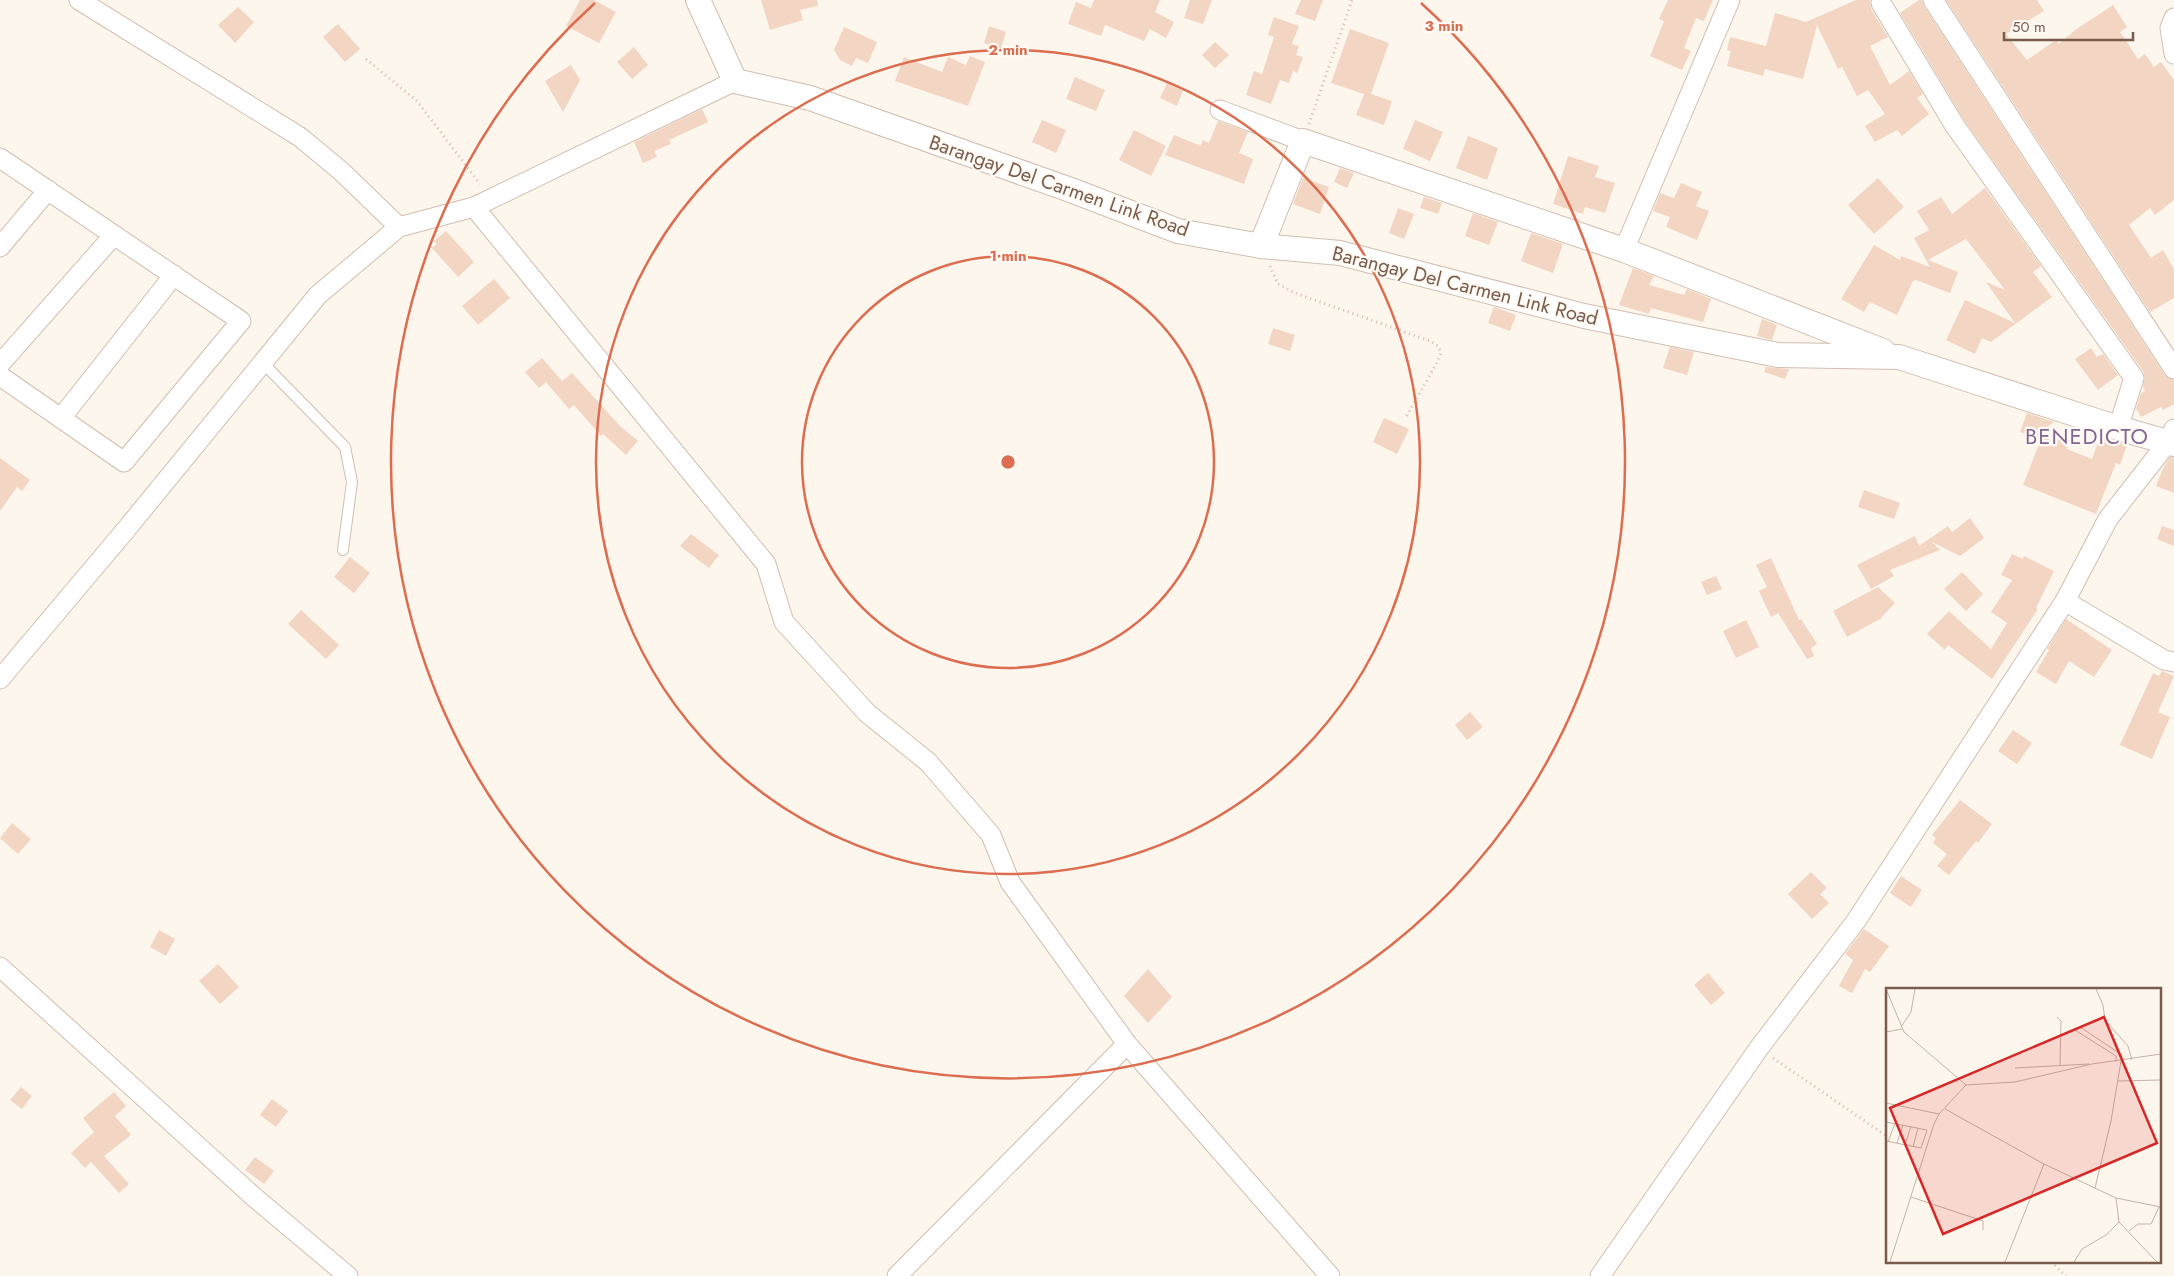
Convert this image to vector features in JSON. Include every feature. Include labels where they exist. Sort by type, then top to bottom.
[{"type":"street","points":[[79,0],[300,137],[341,171],[399,227]]},
{"type":"street","points":[[0,679],[124,532],[318,295],[399,227],[483,203],[735,81],[698,0]]},
{"type":"street","points":[[1624,250],[1730,0]]},
{"type":"street","points":[[1934,0],[2174,369]]},
{"type":"street","points":[[1882,3],[1955,126],[2134,378],[2118,428]]},
{"type":"street","points":[[2174,18],[2170,28],[2174,54]]},
{"type":"street","name":"Barangay Del Carmen Link Road","points":[[735,81],[810,98],[1068,189],[1178,231],[1262,246],[1340,253],[1584,316],[1778,355],[1899,357],[2118,428],[2172,438]]},
{"type":"street","points":[[1220,110],[1302,141],[1624,250],[1899,357]]},
{"type":"street","points":[[1262,246],[1302,141]]},
{"type":"street","points":[[0,158],[241,321],[124,462],[0,376]]},
{"type":"street","points":[[0,247],[48,190]]},
{"type":"street","points":[[483,203],[766,564],[784,622],[867,713],[928,762],[991,835],[1010,882],[1127,1044],[1330,1276]]},
{"type":"street","points":[[0,364],[114,235]]},
{"type":"street","points":[[61,418],[174,275]]},
{"type":"street","points":[[1600,1276],[1759,1048],[1856,921],[2065,602],[2108,518],[2172,438]]},
{"type":"street","points":[[2065,602],[2164,660],[2174,662]]},
{"type":"street","points":[[0,967],[218,1164],[348,1276]]},
{"type":"street","points":[[897,1276],[1127,1044]]},
{"type":"lane","points":[[263,363],[345,447],[352,482],[343,550]]},
{"type":"path","points":[[1302,141],[1352,0]]},
{"type":"path","points":[[366,59],[417,101],[483,203]]},
{"type":"path","points":[[1262,246],[1278,284],[1295,293],[1430,340],[1438,346],[1441,353],[1438,361],[1405,419]]},
{"type":"path","points":[[1759,1048],[1886,1136]]},
{"type":"path","points":[[2052,1264],[2066,1276]]},
{"type":"building","points":[[580,0],[594,0],[616,12],[599,43],[566,26]]},
{"type":"building","points":[[761,0],[817,0],[818,6],[800,10],[803,20],[770,30]]},
{"type":"building","points":[[1094,0],[1160,0],[1155,12],[1174,22],[1166,38],[1150,29],[1144,41],[1105,25],[1101,36],[1068,24],[1076,2],[1091,8]]},
{"type":"building","points":[[1190,0],[1212,0],[1203,24],[1184,18]]},
{"type":"building","points":[[1301,0],[1323,0],[1315,21],[1295,14]]},
{"type":"building","points":[[1668,0],[1713,0],[1704,21],[1696,18],[1684,48],[1691,51],[1682,70],[1650,56],[1664,21],[1659,19]]},
{"type":"building","points":[[1856,0],[1870,0],[1871,9],[1888,37],[1870,46],[1890,85],[1909,71],[1923,94],[1917,98],[1929,114],[1902,136],[1897,130],[1875,142],[1865,126],[1885,114],[1868,90],[1857,96],[1842,67],[1838,69],[1817,25],[1803,79],[1765,69],[1763,76],[1727,66],[1731,51],[1727,50],[1730,37],[1766,46],[1775,13],[1806,22]]},
{"type":"building","points":[[1919,0],[1922,0],[1924,6],[2165,375],[2174,380],[2174,404],[2163,410],[2161,407],[2141,417],[2136,408],[2141,393],[2145,391],[2143,387],[2145,377],[2143,371],[1964,120],[1900,13]]},
{"type":"building","points":[[1946,0],[2037,0],[2044,11],[2006,34],[2027,60],[2056,40],[2059,44],[2075,30],[2113,5],[2127,27],[2120,32],[2138,59],[2145,54],[2154,67],[2161,62],[2174,80],[2174,200],[2155,215],[2150,208],[2129,225],[2151,258],[2163,250],[2174,269],[2174,298],[2150,312]]},
{"type":"building","points":[[238,7],[254,22],[235,43],[218,25]]},
{"type":"building","points":[[1274,17],[1299,26],[1292,44],[1299,46],[1296,55],[1303,57],[1297,73],[1293,71],[1289,83],[1280,80],[1271,104],[1246,95],[1254,71],[1262,74],[1274,37],[1268,35]]},
{"type":"building","points":[[338,24],[360,49],[345,62],[323,37]]},
{"type":"building","points":[[989,26],[1006,32],[1001,49],[984,43]]},
{"type":"building","points":[[844,27],[877,42],[868,63],[856,58],[852,66],[840,60],[834,50]]},
{"type":"building","points":[[1350,29],[1389,43],[1371,94],[1392,101],[1384,125],[1356,115],[1364,94],[1331,83]]},
{"type":"building","points":[[1215,42],[1229,55],[1215,68],[1202,55]]},
{"type":"building","points":[[634,47],[648,65],[632,79],[617,62]]},
{"type":"building","points":[[970,56],[985,62],[968,106],[895,81],[904,57],[942,72],[948,57],[966,65]]},
{"type":"building","points":[[571,65],[580,80],[563,112],[545,81]]},
{"type":"building","points":[[1075,77],[1105,90],[1096,111],[1066,99]]},
{"type":"building","points":[[1167,83],[1183,91],[1177,106],[1160,98]]},
{"type":"building","points":[[702,109],[708,122],[669,140],[671,144],[654,151],[657,157],[643,163],[634,142]]},
{"type":"building","points":[[1042,120],[1066,130],[1056,153],[1032,142]]},
{"type":"building","points":[[1415,120],[1443,132],[1430,161],[1403,149]]},
{"type":"building","points":[[1218,121],[1248,132],[1239,153],[1253,159],[1244,184],[1165,155],[1174,135],[1201,146],[1203,140],[1209,143]]},
{"type":"building","points":[[1134,130],[1166,146],[1151,176],[1119,160]]},
{"type":"building","points":[[1468,136],[1498,148],[1487,180],[1456,168]]},
{"type":"building","points":[[1568,156],[1599,166],[1595,177],[1615,183],[1605,213],[1585,207],[1583,214],[1553,204]]},
{"type":"building","points":[[1340,168],[1354,173],[1347,188],[1334,182]]},
{"type":"building","points":[[1303,178],[1329,187],[1320,214],[1293,204]]},
{"type":"building","points":[[1878,178],[1904,207],[1874,234],[1848,205]]},
{"type":"building","points":[[1681,183],[1702,192],[1696,206],[1709,211],[1697,240],[1666,227],[1670,217],[1653,211],[1660,193],[1674,198]]},
{"type":"building","points":[[1985,188],[2041,266],[2033,272],[2052,297],[1991,342],[1982,338],[1975,354],[1946,340],[1965,300],[2015,323],[1986,282],[2005,290],[1966,239],[1928,260],[1958,272],[1950,293],[1916,280],[1913,281],[1897,315],[1870,302],[1864,312],[1841,299],[1874,245],[1900,260],[1901,256],[1930,267],[1914,238],[1929,230],[1917,211],[1941,197],[1952,214]]},
{"type":"building","points":[[1424,197],[1442,203],[1438,214],[1420,208]]},
{"type":"building","points":[[1398,208],[1414,214],[1404,239],[1389,233]]},
{"type":"building","points":[[1473,213],[1498,222],[1489,245],[1465,236]]},
{"type":"building","points":[[446,231],[474,262],[458,277],[432,248],[437,244],[434,241]]},
{"type":"building","points":[[1531,233],[1563,244],[1553,273],[1521,261]]},
{"type":"building","points":[[1633,268],[1654,276],[1649,285],[1684,295],[1687,289],[1711,299],[1703,322],[1651,308],[1649,314],[1619,305]]},
{"type":"building","points":[[494,279],[510,298],[478,325],[462,306]]},
{"type":"building","points":[[1494,307],[1516,315],[1510,331],[1488,323]]},
{"type":"building","points":[[1762,319],[1777,325],[1772,340],[1757,336]]},
{"type":"building","points":[[1273,328],[1295,335],[1290,351],[1268,344]]},
{"type":"building","points":[[1670,347],[1694,352],[1687,375],[1663,368]]},
{"type":"building","points":[[2091,348],[2097,357],[2103,354],[2118,375],[2098,390],[2075,359]]},
{"type":"building","points":[[542,358],[562,381],[572,373],[620,426],[638,441],[626,455],[603,434],[601,436],[574,405],[569,409],[546,382],[539,388],[525,372]]},
{"type":"building","points":[[1766,367],[1789,369],[1785,379],[1764,372]]},
{"type":"building","points":[[2027,413],[2054,422],[2043,430],[2050,441],[2075,428],[2067,449],[2092,459],[2100,437],[2127,445],[2120,465],[2116,463],[2096,514],[2023,485],[2041,439],[2020,432]]},
{"type":"building","points":[[1384,418],[1409,429],[1397,454],[1373,442]]},
{"type":"building","points":[[2170,457],[2174,457],[2174,493],[2156,486]]},
{"type":"building","points":[[0,458],[30,480],[22,491],[17,487],[0,511]]},
{"type":"building","points":[[1864,490],[1900,503],[1894,519],[1858,507]]},
{"type":"building","points":[[1970,518],[1984,538],[1960,556],[1932,542],[1940,550],[1890,570],[1894,576],[1871,589],[1857,565],[1915,536],[1919,546],[1948,526],[1952,532]]},
{"type":"building","points":[[2162,526],[2174,530],[2174,546],[2157,539]]},
{"type":"building","points":[[691,534],[719,555],[709,568],[680,546]]},
{"type":"building","points":[[2012,554],[2023,559],[2024,556],[2054,571],[2036,608],[2038,609],[1992,679],[1948,645],[1945,650],[1927,634],[1949,611],[1991,649],[2007,623],[1991,612],[2012,580],[2001,575]]},
{"type":"building","points":[[350,557],[370,573],[354,593],[334,577]]},
{"type":"building","points":[[1771,558],[1799,620],[1801,619],[1817,644],[1811,648],[1814,656],[1807,659],[1778,613],[1771,617],[1759,591],[1767,587],[1756,565]]},
{"type":"building","points":[[1962,572],[1983,594],[1966,611],[1944,589]]},
{"type":"building","points":[[1716,576],[1722,589],[1707,595],[1701,582]]},
{"type":"building","points":[[1878,587],[1895,603],[1880,619],[1847,637],[1833,611]]},
{"type":"building","points":[[301,610],[339,645],[326,659],[288,624]]},
{"type":"building","points":[[2066,619],[2112,650],[2094,677],[2069,661],[2056,684],[2036,672],[2049,650],[2047,649]]},
{"type":"building","points":[[1746,620],[1759,647],[1736,658],[1723,631]]},
{"type":"building","points":[[2162,671],[2174,676],[2158,712],[2170,717],[2152,759],[2120,745],[2153,673],[2159,676]]},
{"type":"building","points":[[1470,712],[1483,727],[1467,740],[1455,725]]},
{"type":"building","points":[[2013,730],[2032,743],[2017,764],[1998,751]]},
{"type":"building","points":[[1960,800],[1992,824],[1978,843],[1976,841],[1949,875],[1937,866],[1947,854],[1933,843],[1936,838],[1932,835]]},
{"type":"building","points":[[12,823],[31,839],[18,854],[0,838]]},
{"type":"building","points":[[1811,872],[1827,888],[1820,894],[1829,903],[1812,919],[1788,894]]},
{"type":"building","points":[[1901,876],[1922,890],[1911,907],[1890,893]]},
{"type":"building","points":[[1864,929],[1889,946],[1870,972],[1865,969],[1852,993],[1839,986],[1853,960],[1845,954]]},
{"type":"building","points":[[159,930],[175,939],[166,956],[150,947]]},
{"type":"building","points":[[218,964],[239,987],[220,1004],[199,981]]},
{"type":"building","points":[[1148,969],[1172,997],[1148,1023],[1124,996]]},
{"type":"building","points":[[1708,973],[1725,993],[1711,1005],[1694,985]]},
{"type":"building","points":[[21,1087],[32,1096],[22,1109],[10,1100]]},
{"type":"building","points":[[114,1092],[126,1106],[115,1116],[131,1135],[104,1156],[129,1184],[119,1193],[91,1162],[85,1168],[71,1153],[94,1132],[83,1118]]},
{"type":"building","points":[[272,1099],[288,1111],[276,1127],[260,1115]]},
{"type":"building","points":[[255,1157],[274,1171],[264,1184],[245,1170]]},
{"type":"district","name":"BENEDICTO","points":[[2087,436]]}]
